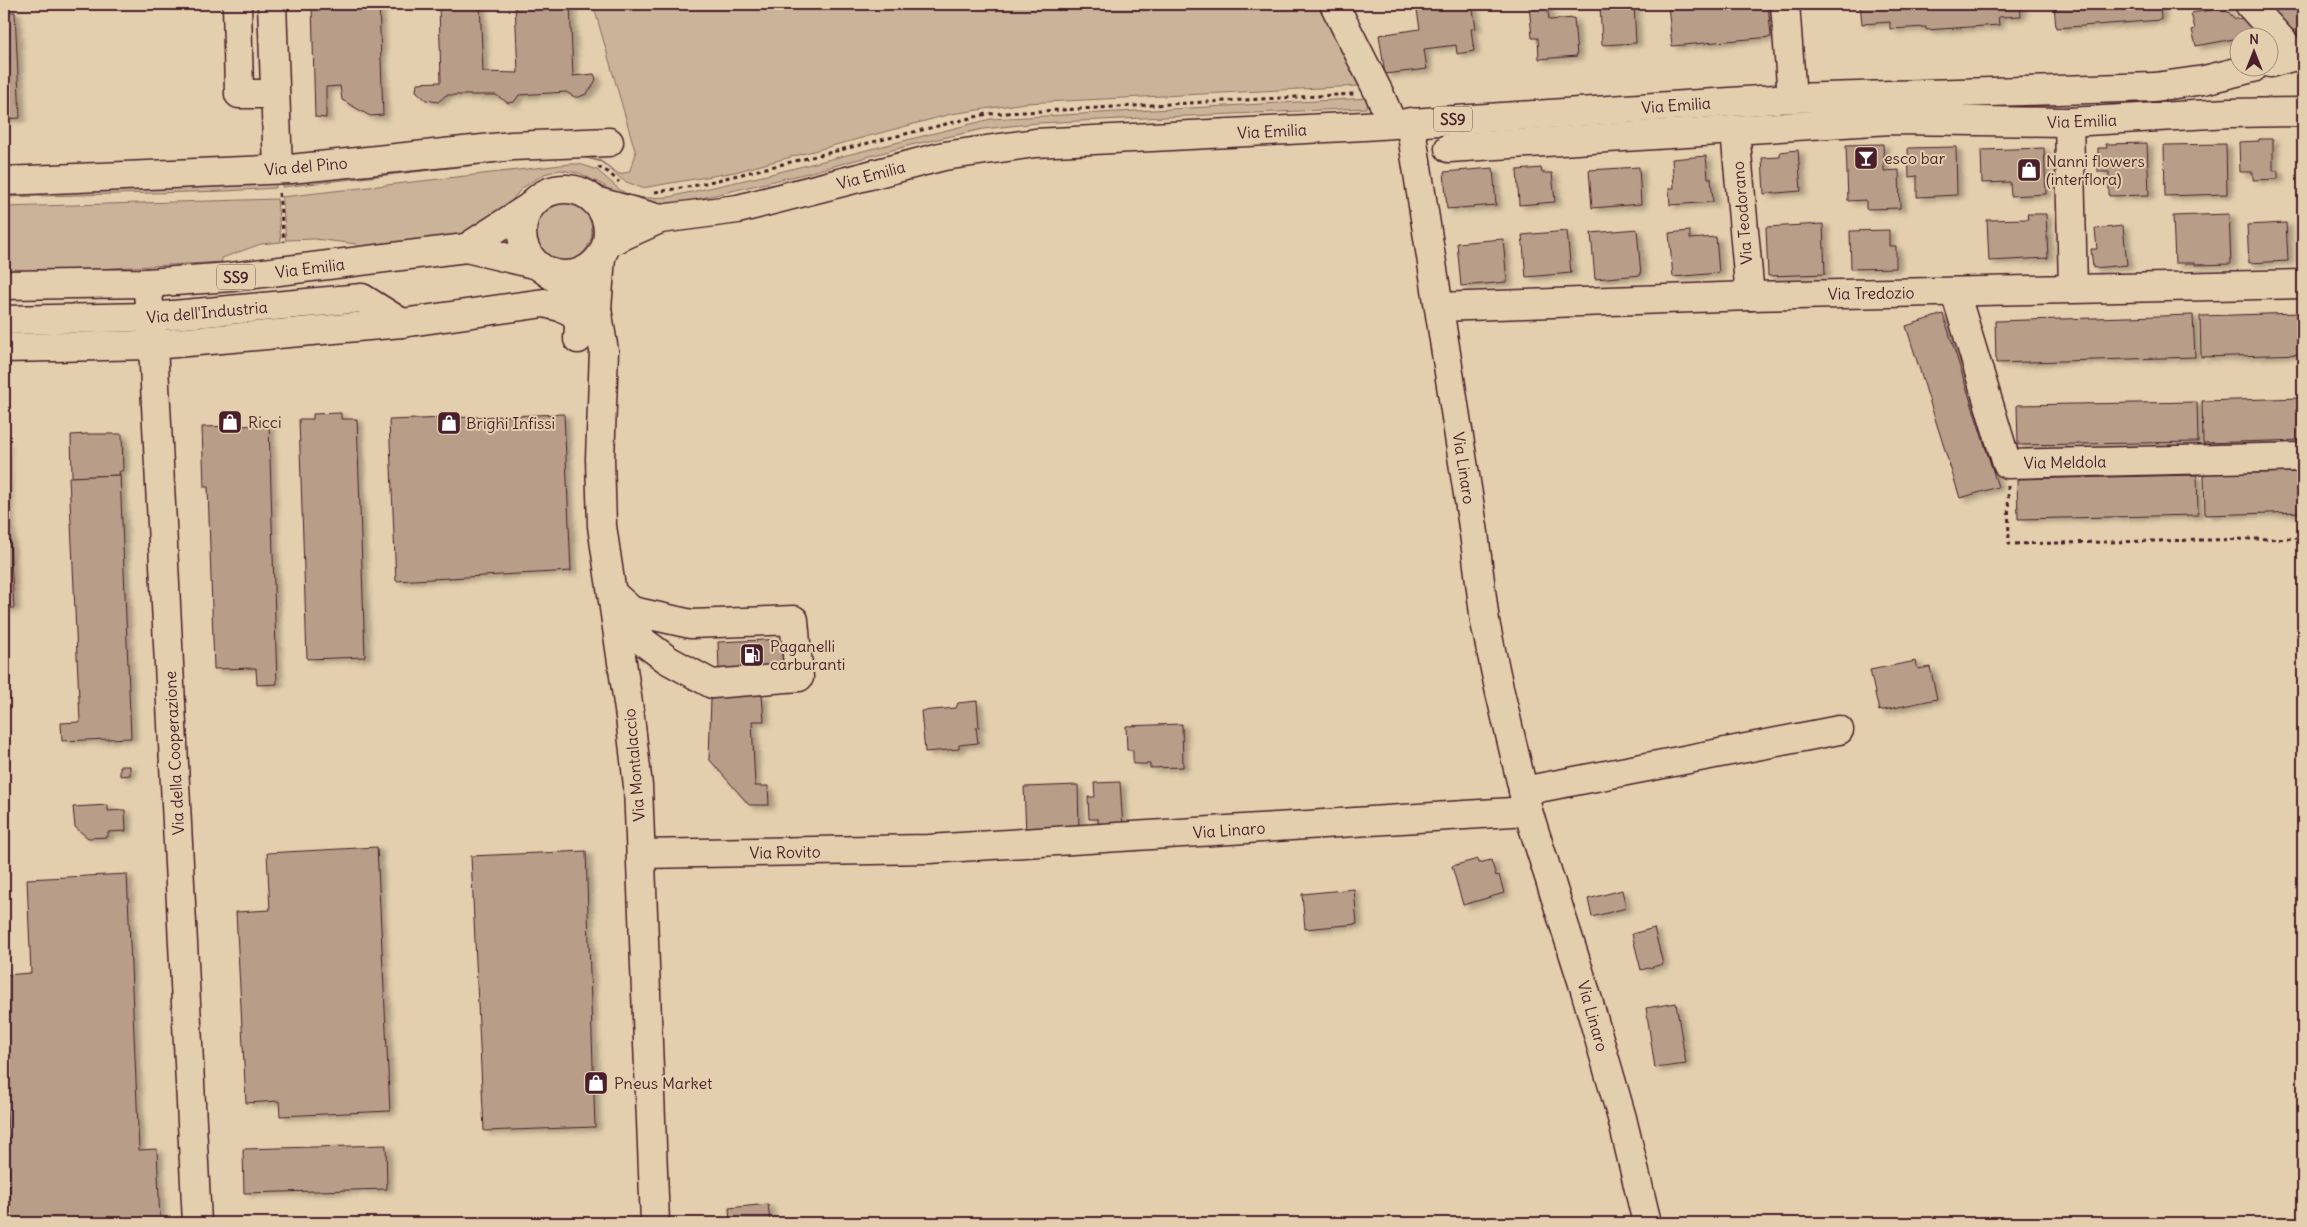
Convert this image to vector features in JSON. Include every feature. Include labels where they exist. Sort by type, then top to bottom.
[{"type":"street","points":[[237,4],[239,94],[274,94]]},
{"type":"street","points":[[272,4],[276,184]]},
{"type":"street","name":"Via Linaro","points":[[1334,4],[1379,93],[1401,123],[1439,306],[1474,533],[1485,622],[1526,801],[1588,999],[1622,1118],[1647,1223]]},
{"type":"street","points":[[1785,4],[1792,98]]},
{"type":"street","points":[[2249,4],[2300,55]]},
{"type":"street","points":[[2280,60],[2300,55]]},
{"type":"street","name":"Via Emilia","points":[[1449,148],[1735,131],[1891,108],[2155,86],[2204,80],[2230,74]]},
{"type":"street","points":[[2204,80],[2209,114],[2303,112]]},
{"type":"street","name":"Via Emilia","points":[[466,248],[528,208],[539,197],[553,190],[568,189],[583,192],[595,201],[660,218],[738,209],[944,156],[1035,143],[1401,123],[1792,98],[2069,122],[2209,114]]},
{"type":"street","points":[[2069,122],[2073,288]]},
{"type":"street","name":"Via Teodorano","points":[[1735,131],[1750,296]]},
{"type":"street","name":"Via del Pino","points":[[4,181],[276,184],[512,146],[608,142]]},
{"type":"street","points":[[595,201],[604,213],[608,228],[604,250]]},
{"type":"street","points":[[528,208],[522,222],[521,236],[525,251],[540,268],[580,293],[597,309]]},
{"type":"street","name":"Via Emilia","points":[[4,285],[147,283],[230,277],[466,248],[540,268],[561,276],[576,274],[590,268],[604,250],[660,218]]},
{"type":"street","name":"Via Montalaccio","points":[[604,250],[597,309],[604,351],[600,459],[602,526],[630,717],[642,854],[654,1223]]},
{"type":"street","name":"Via della Cooperazione","points":[[147,283],[153,345],[197,1223]]},
{"type":"street","name":"Via Tredozio","points":[[1439,306],[1750,296],[2303,284]]},
{"type":"street","name":"Via Meldola","points":[[1955,292],[2007,464],[2303,457]]},
{"type":"street","name":"Via dell'Industria","points":[[4,320],[150,317],[362,298],[402,323]]},
{"type":"street","name":"Via dell'Industria","points":[[4,348],[153,345],[402,323],[469,312],[544,304],[562,307],[573,313],[578,322],[578,339]]},
{"type":"street","points":[[267,306],[271,334]]},
{"type":"street","points":[[46,319],[48,347]]},
{"type":"street","points":[[611,593],[632,611],[690,624],[794,620],[799,677],[712,684],[668,660],[642,640],[632,611]]},
{"type":"street","points":[[1526,801],[1839,730]]},
{"type":"street","name":"Via Linaro","points":[[929,849],[1526,801]]},
{"type":"street","name":"Via Rovito","points":[[642,854],[929,849]]},
{"type":"path","points":[[645,193],[693,186],[987,114],[1379,93]]},
{"type":"path","points":[[590,164],[608,172],[625,187]]},
{"type":"path","points":[[276,184],[284,242]]},
{"type":"path","points":[[2007,464],[2010,544],[2303,538]]},
{"type":"shaded area","points":[[593,4],[1320,4],[1359,86],[1025,103],[951,114],[735,172],[642,188],[624,181],[601,162],[572,154],[282,187],[282,182],[574,152],[601,161],[619,174],[629,172],[636,154]]},
{"type":"shaded area","points":[[1370,98],[1366,108],[1038,123],[983,129],[911,145],[808,173],[685,202],[654,204],[617,196],[603,185],[579,173],[560,170],[544,174],[521,189],[503,212],[474,233],[357,250],[356,244],[315,239],[286,240],[282,197],[580,164],[597,170],[620,190],[631,196],[646,198],[669,197],[767,175],[991,119]]},
{"type":"shaded area","points":[[276,181],[276,188],[226,191],[4,197],[4,190]]},
{"type":"shaded area","points":[[277,199],[281,242],[261,244],[222,258],[222,262],[4,272],[4,207]]},
{"type":"shaded area","points":[[561,200],[573,202],[583,209],[590,219],[592,231],[590,243],[583,253],[573,260],[561,262],[549,260],[539,253],[532,243],[530,231],[532,219],[539,209],[549,202]]},
{"type":"building","points":[[312,4],[379,4],[383,115],[370,116],[342,100],[340,86],[326,87],[326,118],[315,117]]},
{"type":"building","points":[[439,4],[480,4],[483,72],[518,73],[515,4],[570,4],[573,76],[594,74],[596,79],[592,87],[586,94],[579,97],[566,92],[519,95],[514,102],[508,103],[496,95],[446,95],[438,102],[426,100],[416,91],[417,83],[441,82]]},
{"type":"building","points":[[1416,4],[1472,4],[1476,28],[1471,29],[1474,51],[1457,54],[1456,45],[1424,49],[1427,69],[1385,74],[1379,35],[1420,29]]},
{"type":"building","points":[[1529,4],[1547,4],[1549,20],[1574,18],[1577,56],[1539,59],[1538,38],[1532,38]]},
{"type":"building","points":[[1600,4],[1634,4],[1636,43],[1602,45]]},
{"type":"building","points":[[1668,4],[1768,4],[1771,37],[1672,46]]},
{"type":"building","points":[[1860,4],[2020,4],[2021,16],[1998,17],[1999,25],[1926,30],[1926,27],[1890,29],[1890,22],[1862,24]]},
{"type":"building","points":[[2054,4],[2160,4],[2161,20],[2056,28]]},
{"type":"building","points":[[2270,4],[2303,4],[2303,28],[2280,34],[2274,6]]},
{"type":"building","points":[[2224,8],[2235,19],[2254,18],[2258,28],[2230,28],[2230,40],[2196,46],[2192,30],[2195,29],[2191,13]]},
{"type":"building","points":[[4,12],[15,12],[20,118],[4,119]]},
{"type":"building","points":[[2259,139],[2273,139],[2273,171],[2278,171],[2278,179],[2253,180],[2253,172],[2240,172],[2239,142],[2259,141]]},
{"type":"building","points":[[2147,143],[2149,195],[2109,196],[2109,172],[2098,172],[2098,148],[2107,148],[2106,144]]},
{"type":"building","points":[[1883,144],[1884,171],[1899,170],[1900,208],[1866,209],[1866,200],[1848,201],[1846,145]]},
{"type":"building","points":[[2226,144],[2227,194],[2165,196],[2164,145]]},
{"type":"building","points":[[1956,147],[1957,195],[1917,197],[1917,176],[1909,177],[1908,148]]},
{"type":"building","points":[[2044,148],[2046,194],[2011,196],[2010,182],[1982,183],[1981,150]]},
{"type":"building","points":[[1798,150],[1801,191],[1764,194],[1762,158],[1780,157],[1780,152]]},
{"type":"building","points":[[1706,156],[1708,178],[1711,178],[1713,202],[1670,205],[1669,188],[1674,188],[1672,159]]},
{"type":"building","points":[[1639,167],[1641,204],[1592,208],[1589,170]]},
{"type":"building","points":[[1493,168],[1496,205],[1447,209],[1444,172]]},
{"type":"building","points":[[1541,168],[1542,173],[1552,173],[1555,202],[1519,205],[1517,170]]},
{"type":"building","points":[[2027,214],[2046,214],[2048,258],[1989,261],[1987,220],[2028,219]]},
{"type":"building","points":[[2229,214],[2231,264],[2195,265],[2195,263],[2175,263],[2173,216]]},
{"type":"building","points":[[2286,223],[2288,261],[2249,263],[2247,225]]},
{"type":"building","points":[[1823,224],[1825,274],[1768,276],[1766,227]]},
{"type":"building","points":[[2123,226],[2127,265],[2093,268],[2091,249],[2097,249],[2095,229]]},
{"type":"building","points":[[1637,229],[1641,275],[1595,279],[1591,233]]},
{"type":"building","points":[[1889,230],[1889,246],[1896,246],[1896,268],[1851,269],[1850,231]]},
{"type":"building","points":[[1567,231],[1571,273],[1526,277],[1522,235]]},
{"type":"building","points":[[1690,231],[1690,239],[1716,237],[1719,273],[1673,277],[1669,233]]},
{"type":"building","points":[[1503,239],[1507,282],[1461,286],[1457,243]]},
{"type":"building","points":[[2303,313],[2303,354],[2201,357],[2200,316]]},
{"type":"building","points":[[1943,314],[1998,487],[1960,498],[1906,326]]},
{"type":"building","points":[[2193,315],[2195,357],[1996,363],[1995,321]]},
{"type":"building","points":[[2303,398],[2303,440],[2203,443],[2202,401]]},
{"type":"building","points":[[2197,402],[2198,442],[2018,445],[2017,405]]},
{"type":"building","points":[[341,413],[341,419],[357,419],[365,657],[307,659],[299,419],[313,419],[313,414]]},
{"type":"building","points":[[564,414],[571,571],[396,581],[389,420]]},
{"type":"building","points":[[269,425],[277,684],[257,685],[256,668],[214,669],[208,487],[204,487],[202,427]]},
{"type":"building","points":[[122,434],[123,470],[119,472],[120,475],[72,477],[71,435]]},
{"type":"building","points":[[4,441],[6,480],[4,480]]},
{"type":"building","points":[[2303,472],[2303,512],[2205,515],[2204,474]]},
{"type":"building","points":[[120,475],[131,738],[62,741],[61,723],[80,722],[69,477]]},
{"type":"building","points":[[2197,475],[2198,515],[2018,519],[2017,479]]},
{"type":"building","points":[[4,480],[6,480],[14,608],[4,608]]},
{"type":"building","points":[[786,639],[787,668],[719,671],[718,642]]},
{"type":"building","points":[[1916,661],[1918,669],[1930,667],[1937,699],[1879,711],[1870,670]]},
{"type":"building","points":[[762,695],[764,721],[752,721],[755,786],[768,786],[769,805],[749,805],[709,759],[711,697]]},
{"type":"building","points":[[977,701],[979,727],[976,728],[978,743],[959,745],[959,749],[925,752],[921,711],[956,708],[958,703]]},
{"type":"building","points":[[1182,724],[1183,767],[1150,768],[1150,764],[1133,764],[1133,750],[1127,750],[1126,726]]},
{"type":"building","points":[[120,766],[130,766],[130,775],[120,776]]},
{"type":"building","points":[[1120,782],[1123,829],[1099,830],[1098,819],[1089,819],[1088,797],[1095,797],[1094,783]]},
{"type":"building","points":[[1078,785],[1079,831],[1026,833],[1024,787]]},
{"type":"building","points":[[108,805],[108,811],[125,810],[126,831],[108,832],[108,837],[88,838],[75,827],[73,807]]},
{"type":"building","points":[[377,847],[390,1111],[280,1116],[279,1101],[246,1103],[236,912],[270,910],[267,853]]},
{"type":"building","points":[[586,851],[595,1127],[484,1131],[471,856]]},
{"type":"building","points":[[1478,859],[1479,863],[1491,860],[1496,876],[1499,875],[1504,893],[1463,905],[1452,866]]},
{"type":"building","points":[[127,874],[139,1150],[157,1149],[160,1223],[11,1223],[4,1042],[4,986],[5,975],[31,973],[27,879]]},
{"type":"building","points":[[1354,889],[1357,924],[1305,929],[1302,894]]},
{"type":"building","points":[[1622,890],[1626,908],[1592,917],[1588,899]]},
{"type":"building","points":[[1654,928],[1663,964],[1641,970],[1632,934]]},
{"type":"building","points":[[1676,1003],[1686,1064],[1655,1068],[1646,1008]]},
{"type":"building","points":[[4,1042],[11,1223],[4,1223]]},
{"type":"building","points":[[386,1145],[387,1189],[244,1193],[243,1149]]},
{"type":"building","points":[[768,1204],[770,1223],[730,1223],[729,1208]]},
{"type":"place","name":"esco bar","points":[[1866,158]]},
{"type":"place","name":"Nanni flowers (interflora)","points":[[2029,170]]},
{"type":"place","name":"Ricci","points":[[230,422]]},
{"type":"place","name":"Brighi Infissi","points":[[449,423]]},
{"type":"place","name":"Paganelli carburanti","points":[[752,655]]},
{"type":"place","name":"Pneus Market","points":[[596,1083]]}]
